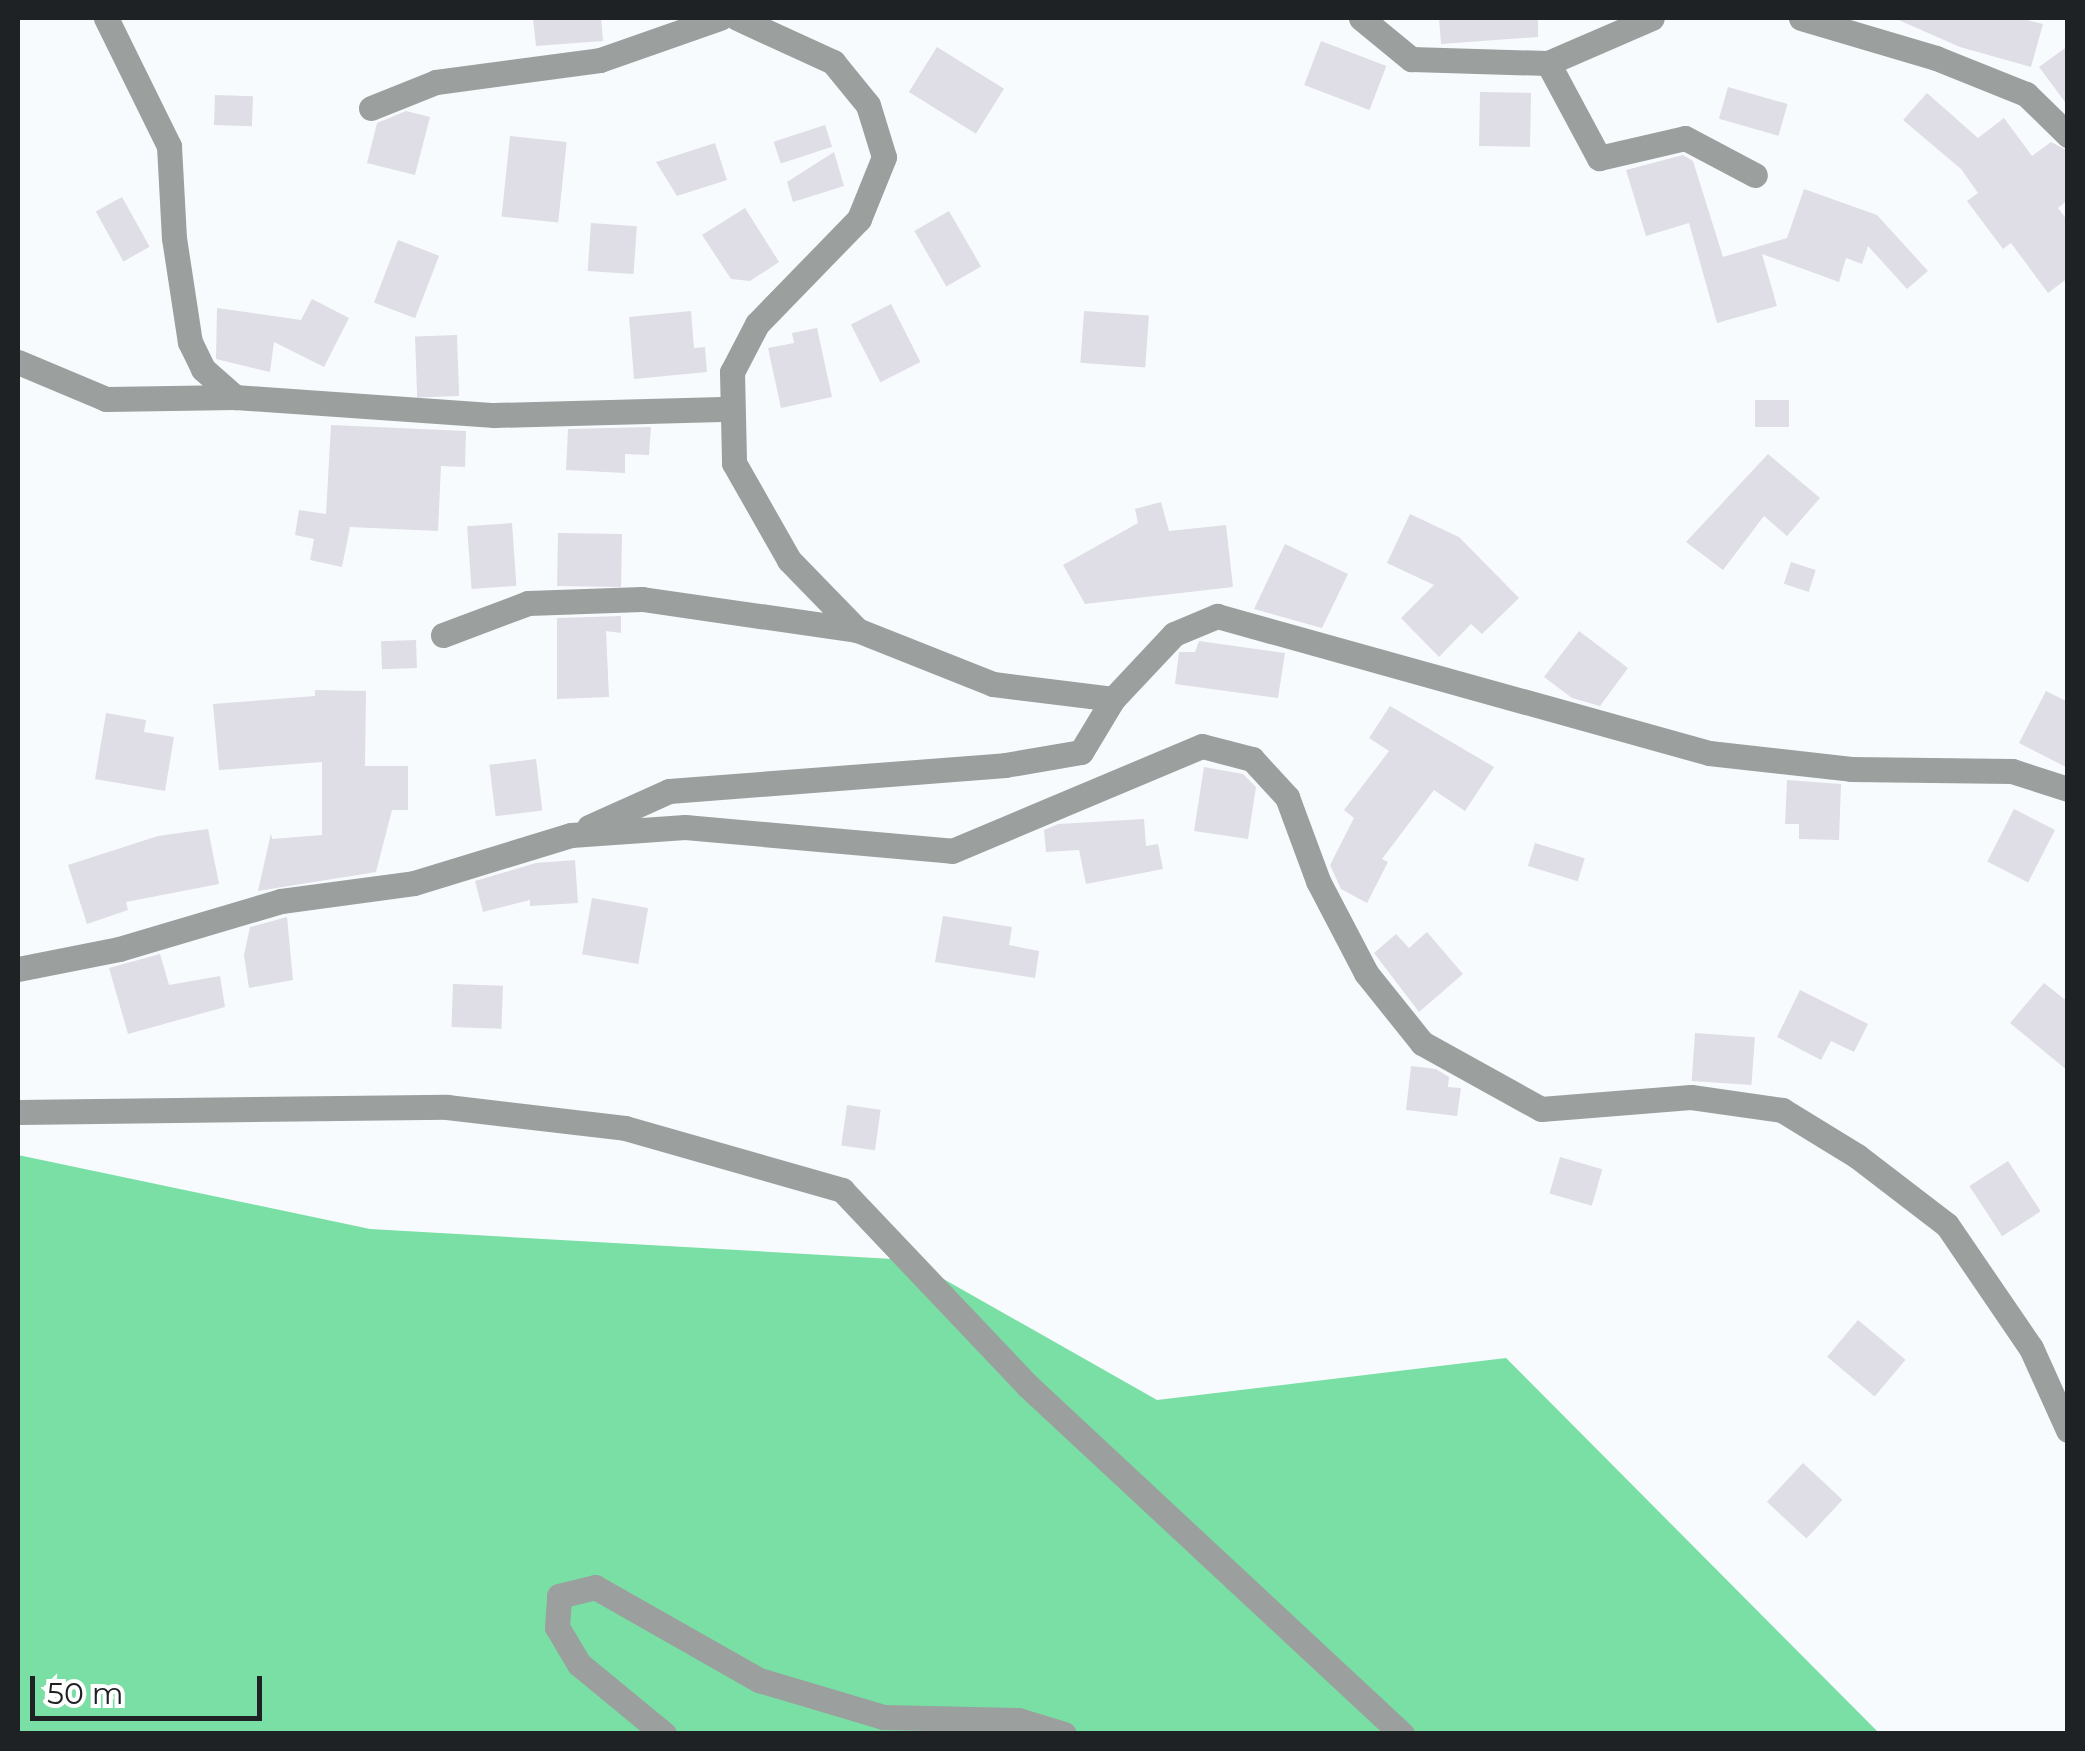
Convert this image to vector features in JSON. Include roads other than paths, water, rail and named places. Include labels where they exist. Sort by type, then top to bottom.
[{"type":"street","points":[[106,18],[169,146],[174,238],[190,342],[203,369],[235,397]]},
{"type":"street","points":[[371,108],[436,82],[600,60],[720,18]]},
{"type":"street","points":[[737,18],[833,62],[868,104],[884,158],[859,219],[757,324],[732,372],[734,463],[789,560],[857,630]]},
{"type":"street","points":[[1361,18],[1411,60],[1548,62],[1652,18]]},
{"type":"street","points":[[1800,18],[2026,94],[2068,135]]},
{"type":"street","points":[[1548,62],[1599,158],[1685,138],[1755,175]]},
{"type":"street","points":[[18,362],[106,399],[235,397],[494,415],[731,409]]},
{"type":"street","points":[[444,635],[528,603],[642,599],[857,630],[993,684],[1114,699]]},
{"type":"street","points":[[18,969],[119,949],[281,902],[414,882],[571,835],[669,792],[1005,765],[1081,752],[1114,699],[1174,634],[1217,616],[1709,753],[1851,768],[2012,771],[2068,788]]},
{"type":"street","points":[[571,835],[685,826],[952,851],[1202,746],[1252,759],[1287,797],[1318,882],[1366,973],[1422,1043],[1541,1109],[1692,1097],[1782,1110],[1857,1156],[1947,1226],[2032,1348],[2068,1430]]},
{"type":"street","points":[[18,1112],[447,1107],[626,1128],[842,1190],[1028,1386],[1402,1734]]},
{"type":"street","points":[[664,1734],[579,1664],[557,1627],[559,1596],[596,1587],[758,1680],[883,1717],[1018,1720],[1064,1734]]}]
